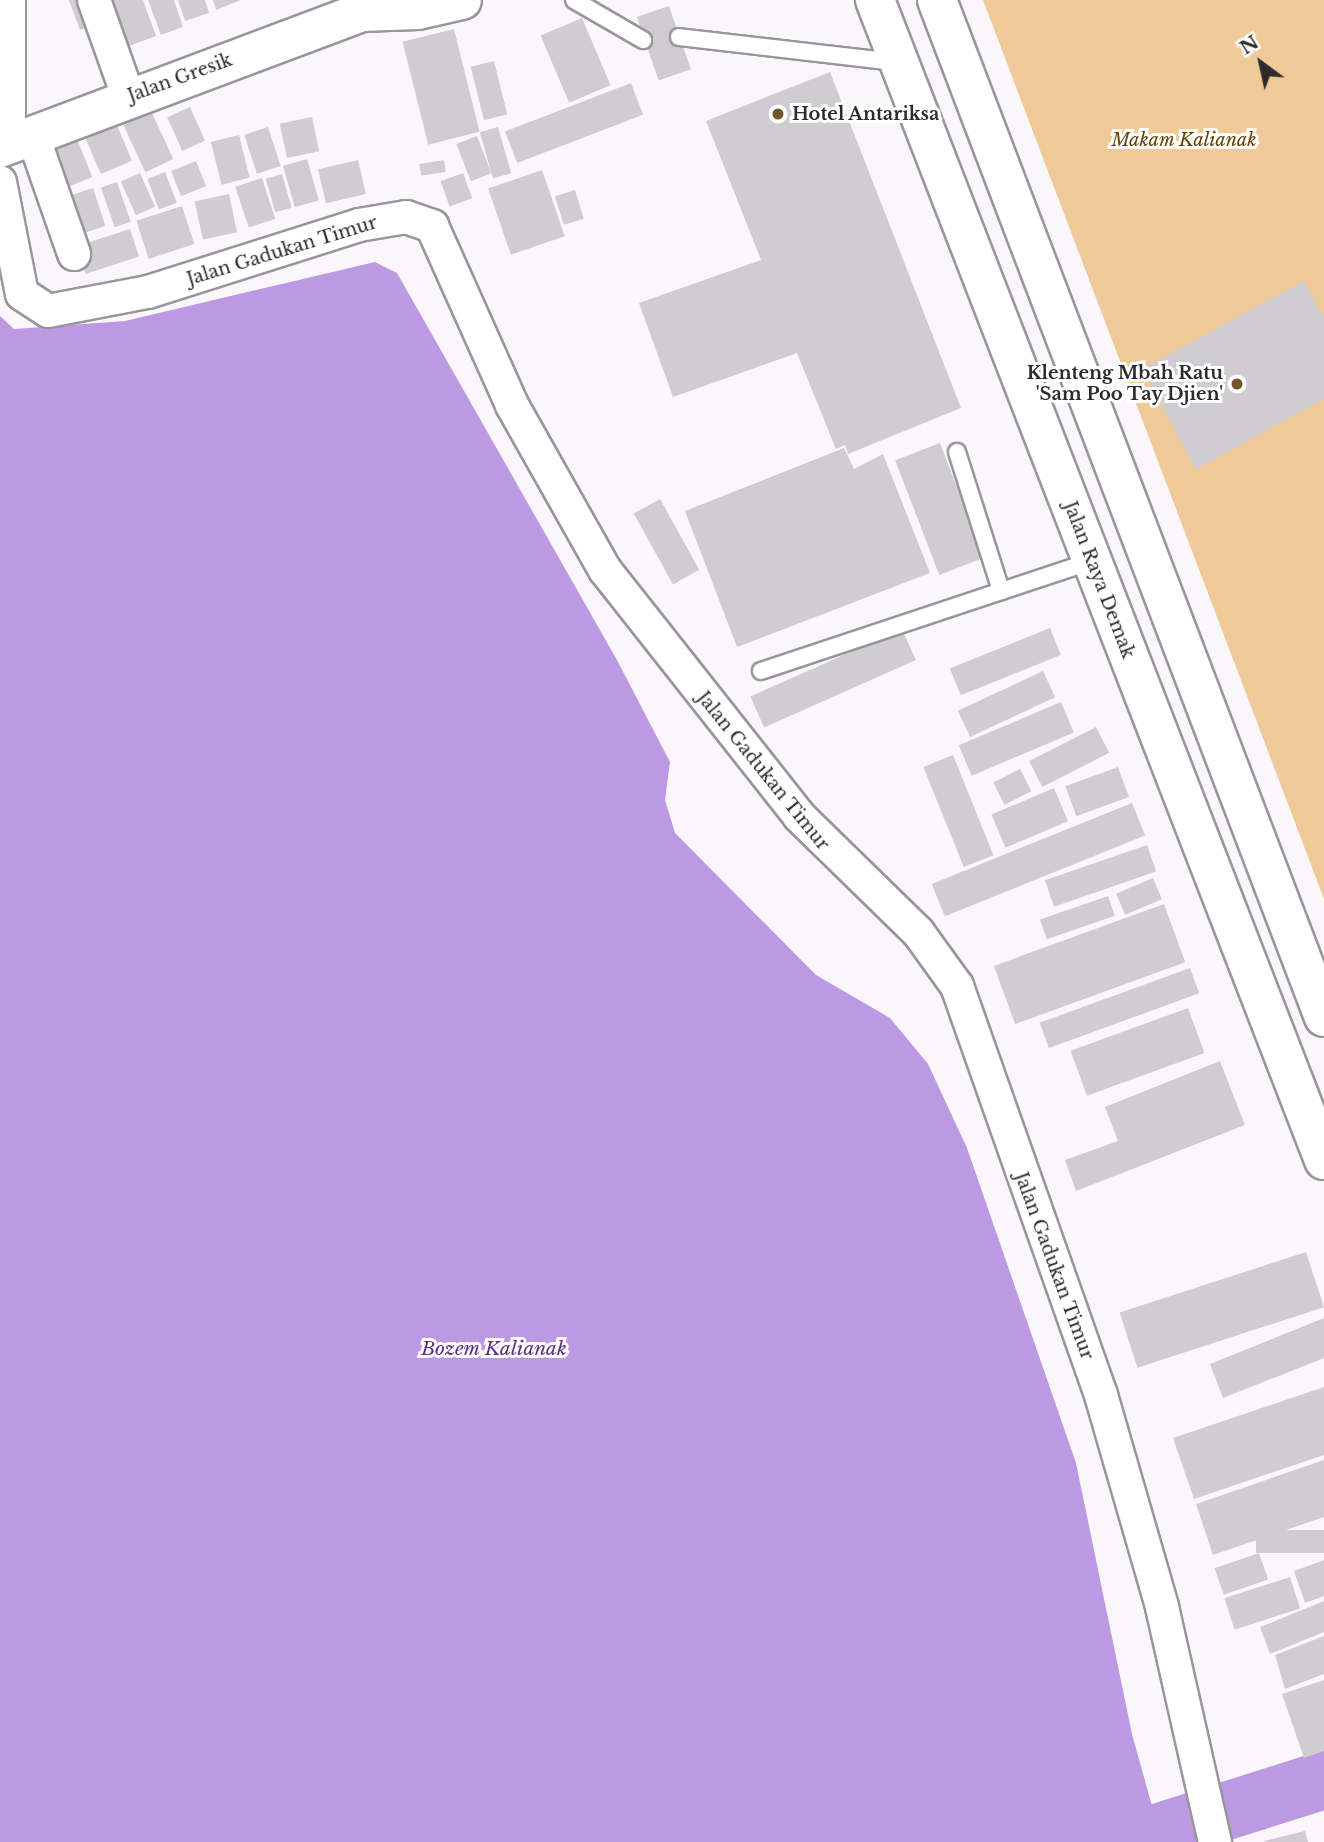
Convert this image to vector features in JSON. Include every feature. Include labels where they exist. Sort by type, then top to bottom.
[{"type":"highway","name":"Jalan Gresik","points":[[14,143],[128,96],[370,6],[418,10],[462,0]]},
{"type":"highway","points":[[937,0],[1324,1017]]},
{"type":"highway","name":"Jalan Raya Demak","points":[[873,8],[899,63],[1324,1160]]},
{"type":"street","points":[[9,0],[14,143],[74,254]]},
{"type":"street","points":[[94,0],[128,96]]},
{"type":"street","name":"Jalan Gadukan Timur","points":[[0,182],[22,294],[48,311],[148,292],[359,225],[406,217],[432,226],[512,405],[605,570],[799,816],[918,932],[957,986],[1101,1395],[1161,1607],[1215,1842]]},
{"type":"lane","points":[[574,0],[643,40]]},
{"type":"lane","points":[[679,37],[899,63]]},
{"type":"lane","points":[[957,452],[1001,591]]},
{"type":"lane","points":[[761,671],[1092,561]]},
{"type":"green space","name":"Makam Kalianak","points":[[983,0],[1324,0],[1324,899]]},
{"type":"water","name":"Bozem Kalianak","points":[[375,262],[397,273],[617,660],[670,762],[665,800],[675,833],[816,975],[890,1018],[928,1064],[967,1148],[1076,1463],[1132,1734],[1162,1842],[0,1842],[0,316],[14,329],[125,321]]},
{"type":"building","points":[[69,0],[90,0],[98,23],[80,30]]},
{"type":"building","points":[[102,0],[143,0],[156,36],[121,49]]},
{"type":"building","points":[[148,0],[174,0],[183,27],[161,35]]},
{"type":"building","points":[[178,0],[205,0],[209,13],[185,21]]},
{"type":"building","points":[[213,0],[241,0],[216,10]]},
{"type":"building","points":[[669,6],[691,69],[659,80],[637,17]]},
{"type":"building","points":[[582,18],[611,85],[569,103],[541,36]]},
{"type":"building","points":[[454,29],[480,132],[428,145],[403,42]]},
{"type":"building","points":[[494,61],[507,114],[484,120],[471,67]]},
{"type":"building","points":[[830,72],[961,408],[848,454],[845,445],[836,449],[797,353],[673,397],[639,303],[761,260],[706,121]]},
{"type":"building","points":[[631,83],[643,115],[517,163],[505,131]]},
{"type":"building","points":[[190,107],[205,141],[182,151],[167,117]]},
{"type":"building","points":[[151,111],[173,159],[145,172],[123,124]]},
{"type":"building","points":[[312,117],[319,151],[287,158],[280,124]]},
{"type":"building","points":[[116,123],[132,161],[101,174],[85,136]]},
{"type":"building","points":[[268,127],[281,166],[257,174],[244,135]]},
{"type":"building","points":[[498,127],[511,173],[493,178],[480,132]]},
{"type":"building","points":[[239,135],[250,178],[222,185],[211,142]]},
{"type":"building","points":[[477,136],[491,173],[471,181],[456,144]]},
{"type":"building","points":[[77,139],[92,177],[57,191],[42,153]]},
{"type":"building","points":[[307,159],[319,200],[295,207],[283,166]]},
{"type":"building","points":[[358,160],[366,194],[326,203],[318,169]]},
{"type":"building","points":[[444,160],[446,172],[421,176],[419,164]]},
{"type":"building","points":[[196,161],[206,186],[181,196],[171,171]]},
{"type":"building","points":[[542,170],[565,236],[511,255],[488,189]]},
{"type":"building","points":[[165,172],[177,203],[159,210],[147,179]]},
{"type":"building","points":[[140,173],[155,207],[136,215],[121,182]]},
{"type":"building","points":[[463,173],[472,198],[450,207],[440,181]]},
{"type":"building","points":[[282,174],[292,208],[275,212],[266,179]]},
{"type":"building","points":[[262,178],[275,219],[249,228],[235,187]]},
{"type":"building","points":[[117,182],[131,222],[115,227],[101,188]]},
{"type":"building","points":[[93,188],[105,226],[70,237],[58,199]]},
{"type":"building","points":[[575,190],[584,219],[564,225],[555,196]]},
{"type":"building","points":[[229,194],[237,232],[203,239],[195,201]]},
{"type":"building","points":[[182,206],[194,244],[149,259],[136,221]]},
{"type":"building","points":[[130,229],[139,257],[86,274],[77,246]]},
{"type":"building","name":"Klenteng Mbah Ratu 'Sam Poo Tay Djien'","points":[[1304,281],[1324,318],[1324,399],[1196,469],[1142,369]]},
{"type":"building","points":[[940,443],[984,558],[939,575],[895,460]]},
{"type":"building","points":[[844,448],[854,469],[883,454],[930,573],[737,647],[685,511]]},
{"type":"building","points":[[660,499],[699,570],[673,584],[634,514]]},
{"type":"building","points":[[1050,628],[1061,655],[961,695],[950,668]]},
{"type":"building","points":[[902,629],[916,660],[764,728],[750,697]]},
{"type":"building","points":[[1043,671],[1055,697],[970,737],[958,711]]},
{"type":"building","points":[[1061,702],[1074,732],[972,776],[959,745]]},
{"type":"building","points":[[1096,727],[1109,753],[1042,787],[1029,761]]},
{"type":"building","points":[[953,755],[993,855],[964,867],[923,767]]},
{"type":"building","points":[[1118,767],[1129,797],[1076,816],[1065,786]]},
{"type":"building","points":[[1020,769],[1031,791],[1005,805],[993,783]]},
{"type":"building","points":[[1054,788],[1068,821],[1005,848],[991,815]]},
{"type":"building","points":[[1132,803],[1145,835],[945,916],[932,884]]},
{"type":"building","points":[[1147,845],[1156,871],[1054,907],[1045,880]]},
{"type":"building","points":[[1153,878],[1162,899],[1125,915],[1116,894]]},
{"type":"building","points":[[1108,896],[1115,916],[1047,939],[1040,919]]},
{"type":"building","points":[[1164,904],[1185,962],[1015,1024],[994,966]]},
{"type":"building","points":[[1190,968],[1199,993],[1049,1048],[1040,1023]]},
{"type":"building","points":[[1188,1008],[1204,1053],[1087,1096],[1071,1051]]},
{"type":"building","points":[[1220,1061],[1245,1125],[1076,1191],[1065,1160],[1118,1141],[1105,1107]]},
{"type":"building","points":[[1306,1252],[1324,1307],[1138,1368],[1120,1313]]},
{"type":"building","points":[[1324,1318],[1324,1358],[1223,1398],[1210,1364]]},
{"type":"building","points":[[1324,1387],[1324,1455],[1194,1499],[1173,1438]]},
{"type":"building","points":[[1324,1460],[1324,1517],[1213,1555],[1196,1504]]},
{"type":"building","points":[[1256,1530],[1324,1530],[1324,1553],[1256,1553]]},
{"type":"building","points":[[1259,1553],[1268,1579],[1224,1595],[1215,1568]]},
{"type":"building","points":[[1324,1560],[1324,1596],[1305,1603],[1294,1571]]},
{"type":"building","points":[[1290,1577],[1300,1608],[1235,1630],[1224,1598]]},
{"type":"building","points":[[1324,1601],[1324,1632],[1270,1654],[1260,1627]]},
{"type":"building","points":[[1324,1636],[1324,1674],[1285,1689],[1275,1655]]},
{"type":"building","points":[[1324,1680],[1324,1751],[1304,1758],[1282,1694]]},
{"type":"building","points":[[1305,1831],[1308,1842],[1264,1842],[1264,1841]]},
{"type":"waterway","points":[[1160,1832],[1324,1780]]},
{"type":"place","name":"Hotel Antariksa","points":[[778,114]]},
{"type":"place","name":"Klenteng Mbah Ratu 'Sam Poo Tay Djien'","points":[[1237,384]]}]
